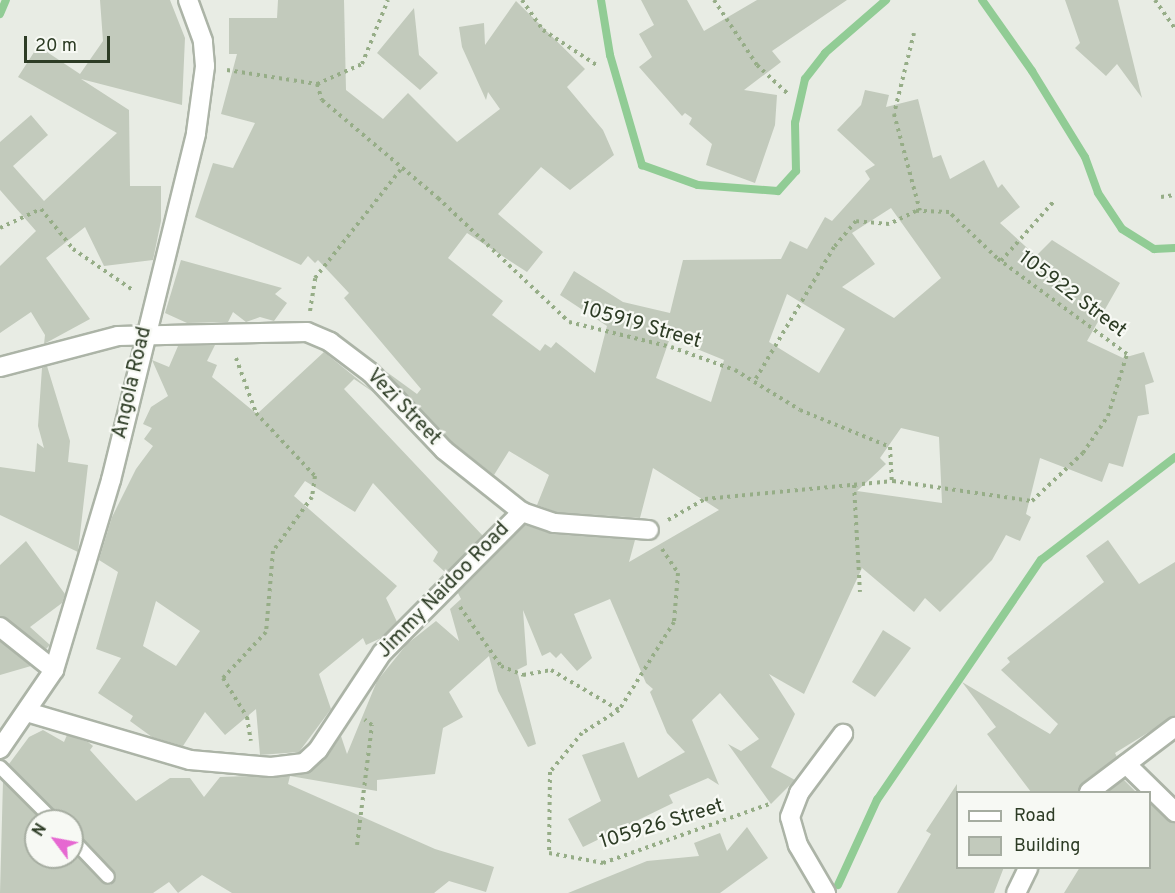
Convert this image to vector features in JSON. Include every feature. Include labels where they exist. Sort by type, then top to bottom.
[{"type":"street","name":"Angola Road","points":[[0,749],[54,670],[111,480],[143,337],[196,132],[205,66],[202,41],[188,0]]},
{"type":"street","name":"Vezi Street","points":[[0,367],[92,341],[228,333],[307,332],[330,342],[371,372],[444,450],[522,512],[566,525],[649,530]]},
{"type":"street","name":"Jimmy Naidoo Road","points":[[27,712],[190,760],[253,766],[304,763],[382,652],[522,512]]},
{"type":"street","points":[[0,627],[54,670]]},
{"type":"street","points":[[1090,791],[1175,727]]},
{"type":"street","points":[[826,893],[793,828],[792,806],[799,793],[843,734]]},
{"type":"street","points":[[1126,764],[1175,812]]},
{"type":"street","points":[[1016,893],[1027,869]]},
{"type":"lane","points":[[0,767],[42,809]]},
{"type":"lane","points":[[84,851],[108,876]]},
{"type":"path","points":[[205,66],[317,84],[362,63],[388,0]]},
{"type":"path","points":[[522,0],[543,30],[598,66]]},
{"type":"path","points":[[714,0],[757,66],[787,93]]},
{"type":"path","points":[[1155,0],[1175,29]]},
{"type":"path","points":[[914,33],[894,114],[920,211]]},
{"type":"path","name":"105919 Street","points":[[317,84],[322,100],[402,168],[569,322],[671,347],[754,382],[800,410],[890,447],[892,482]]},
{"type":"path","points":[[307,332],[315,278],[402,168]]},
{"type":"path","points":[[1161,197],[1175,195]]},
{"type":"path","points":[[1001,261],[1054,201]]},
{"type":"path","points":[[0,228],[41,209],[73,249],[153,303]]},
{"type":"path","name":"105922 Street","points":[[649,530],[705,499],[892,482],[1032,501],[1083,453],[1108,416],[1127,354],[1001,261],[949,212],[920,211],[889,224],[856,221],[834,247],[754,382]]},
{"type":"path","points":[[228,333],[256,413],[315,476],[312,497],[273,551],[266,632],[223,678],[227,690],[247,717],[253,766]]},
{"type":"path","points":[[854,485],[860,592]]},
{"type":"path","name":"105926 Street","points":[[649,530],[678,573],[674,622],[619,710],[582,733],[550,772],[549,853],[603,863],[799,793]]},
{"type":"path","points":[[446,587],[501,666],[523,675],[551,670],[619,710]]},
{"type":"path","points":[[346,705],[372,724],[357,845]]},
{"type":"building","points":[[100,0],[170,0],[185,38],[182,105],[81,79],[129,110],[130,186],[161,186],[161,221],[153,260],[104,266],[85,227],[46,258],[90,319],[44,344],[45,335],[31,312],[0,333],[0,266],[36,231],[0,190],[0,142],[31,115],[48,135],[13,166],[44,201],[117,133],[18,77],[38,46],[80,74],[103,41]]},
{"type":"building","points":[[278,0],[344,0],[346,90],[383,119],[408,93],[457,142],[500,109],[488,92],[486,100],[462,47],[459,27],[484,23],[485,45],[516,1],[585,69],[567,87],[603,130],[614,155],[570,190],[541,167],[498,214],[543,252],[527,272],[467,233],[448,258],[503,301],[492,315],[540,351],[545,344],[551,348],[556,342],[595,373],[607,326],[560,295],[574,271],[623,302],[670,313],[683,260],[781,259],[790,241],[807,249],[825,217],[832,221],[870,179],[865,171],[875,165],[837,130],[861,105],[865,90],[889,95],[886,107],[918,99],[933,158],[941,155],[950,179],[984,160],[998,188],[1002,184],[1020,207],[1000,223],[1036,256],[1052,240],[1120,283],[1087,341],[1123,358],[1144,352],[1154,382],[1145,385],[1149,414],[1138,416],[1123,467],[1109,463],[1102,482],[1040,458],[1026,514],[1031,517],[1020,541],[1006,535],[992,560],[940,612],[925,598],[914,612],[862,568],[804,694],[769,674],[795,714],[771,767],[795,780],[771,804],[728,744],[741,751],[759,739],[720,693],[692,720],[719,785],[708,778],[669,795],[673,803],[583,847],[568,819],[601,801],[582,755],[624,742],[638,778],[685,752],[667,733],[650,692],[653,689],[646,683],[610,599],[574,614],[592,658],[577,671],[561,653],[556,658],[550,652],[542,656],[523,610],[527,665],[517,670],[536,744],[528,747],[498,691],[489,656],[449,692],[463,717],[443,728],[435,774],[377,780],[377,791],[290,776],[288,784],[435,849],[494,867],[486,892],[449,881],[434,893],[232,893],[202,875],[178,893],[169,882],[153,893],[0,893],[3,781],[30,809],[24,809],[24,869],[84,869],[84,864],[102,883],[110,885],[116,879],[84,844],[84,809],[51,809],[9,764],[29,737],[43,730],[64,742],[67,735],[88,742],[93,746],[90,750],[136,801],[170,778],[190,778],[204,797],[220,777],[306,774],[326,758],[341,736],[347,754],[377,681],[407,644],[436,621],[459,641],[450,609],[461,599],[458,593],[525,525],[553,534],[635,540],[629,562],[719,510],[653,468],[640,518],[556,512],[537,505],[549,475],[509,451],[494,475],[452,442],[384,370],[417,394],[421,389],[344,298],[349,293],[318,260],[315,263],[308,256],[301,265],[195,217],[213,163],[233,168],[255,123],[221,114],[237,54],[229,54],[229,18],[277,18]],"holes":[[[891,208],[941,278],[894,318],[842,287],[875,264],[852,233]],[[787,294],[845,329],[819,373],[769,342]],[[670,338],[724,360],[711,402],[656,378]],[[901,428],[939,437],[942,503],[857,491],[886,464],[880,458]]]},
{"type":"building","points":[[641,0],[687,0],[704,31],[757,0],[847,0],[772,51],[781,62],[744,90],[777,95],[775,125],[755,183],[706,165],[712,144],[689,124],[692,118],[685,113],[682,116],[639,67],[652,57],[639,34],[654,25]]},
{"type":"building","points":[[1065,0],[1118,0],[1142,98],[1117,64],[1106,76],[1075,48],[1080,43]]},
{"type":"building","points":[[414,8],[419,55],[438,73],[420,90],[377,53]]},
{"type":"building","points":[[181,260],[282,288],[275,294],[287,303],[274,321],[260,317],[246,322],[233,312],[228,322],[187,323],[165,313]]},
{"type":"building","points":[[215,345],[207,361],[217,365],[212,377],[257,414],[324,352],[376,394],[354,379],[344,389],[483,536],[446,573],[433,561],[438,552],[373,483],[355,512],[305,481],[294,496],[397,586],[386,598],[397,622],[381,638],[366,645],[363,638],[319,674],[331,709],[299,752],[260,755],[256,709],[225,735],[205,712],[183,746],[152,737],[130,721],[133,716],[98,693],[121,658],[96,649],[118,572],[99,560],[112,517],[136,469],[153,446],[144,439],[152,428],[143,424],[151,407],[168,396],[152,360],[169,367],[178,346]],"holes":[[[156,601],[200,631],[176,666],[143,646]]]},
{"type":"building","points":[[47,366],[70,441],[68,462],[88,465],[78,552],[0,515],[0,467],[35,472],[37,443],[44,448],[38,426],[42,368]]},
{"type":"building","points":[[1108,540],[1139,584],[1175,562],[1175,716],[1115,753],[1117,757],[1082,783],[1078,791],[1030,791],[987,734],[996,727],[962,682],[1050,734],[1058,724],[1001,670],[1010,662],[1007,658],[1104,582],[1086,556]]},
{"type":"building","points":[[26,541],[65,594],[62,603],[30,627],[50,645],[46,649],[0,616],[0,565]]},
{"type":"building","points":[[883,630],[911,648],[875,697],[852,682]]},
{"type":"building","points":[[0,641],[31,666],[0,675]]},
{"type":"building","points":[[1124,780],[1135,791],[1108,791]]},
{"type":"building","points":[[957,784],[956,869],[1003,869],[994,893],[897,893],[931,834],[926,831]]},
{"type":"building","points":[[1151,805],[1175,823],[1175,893],[1064,893],[1079,869],[1151,869]]},
{"type":"building","points":[[747,827],[768,858],[720,893],[568,893],[647,861],[699,856],[694,843],[720,833],[727,851]]},
{"type":"waterway","points":[[0,14],[6,0]]},
{"type":"waterway","points":[[601,0],[610,55],[642,165],[698,185],[778,191],[796,171],[795,123],[805,79],[825,53],[886,0]]},
{"type":"waterway","points":[[982,0],[1032,71],[1085,157],[1098,193],[1122,229],[1154,249],[1175,248]]},
{"type":"waterway","points":[[838,885],[877,800],[1041,560],[1175,457]]}]
